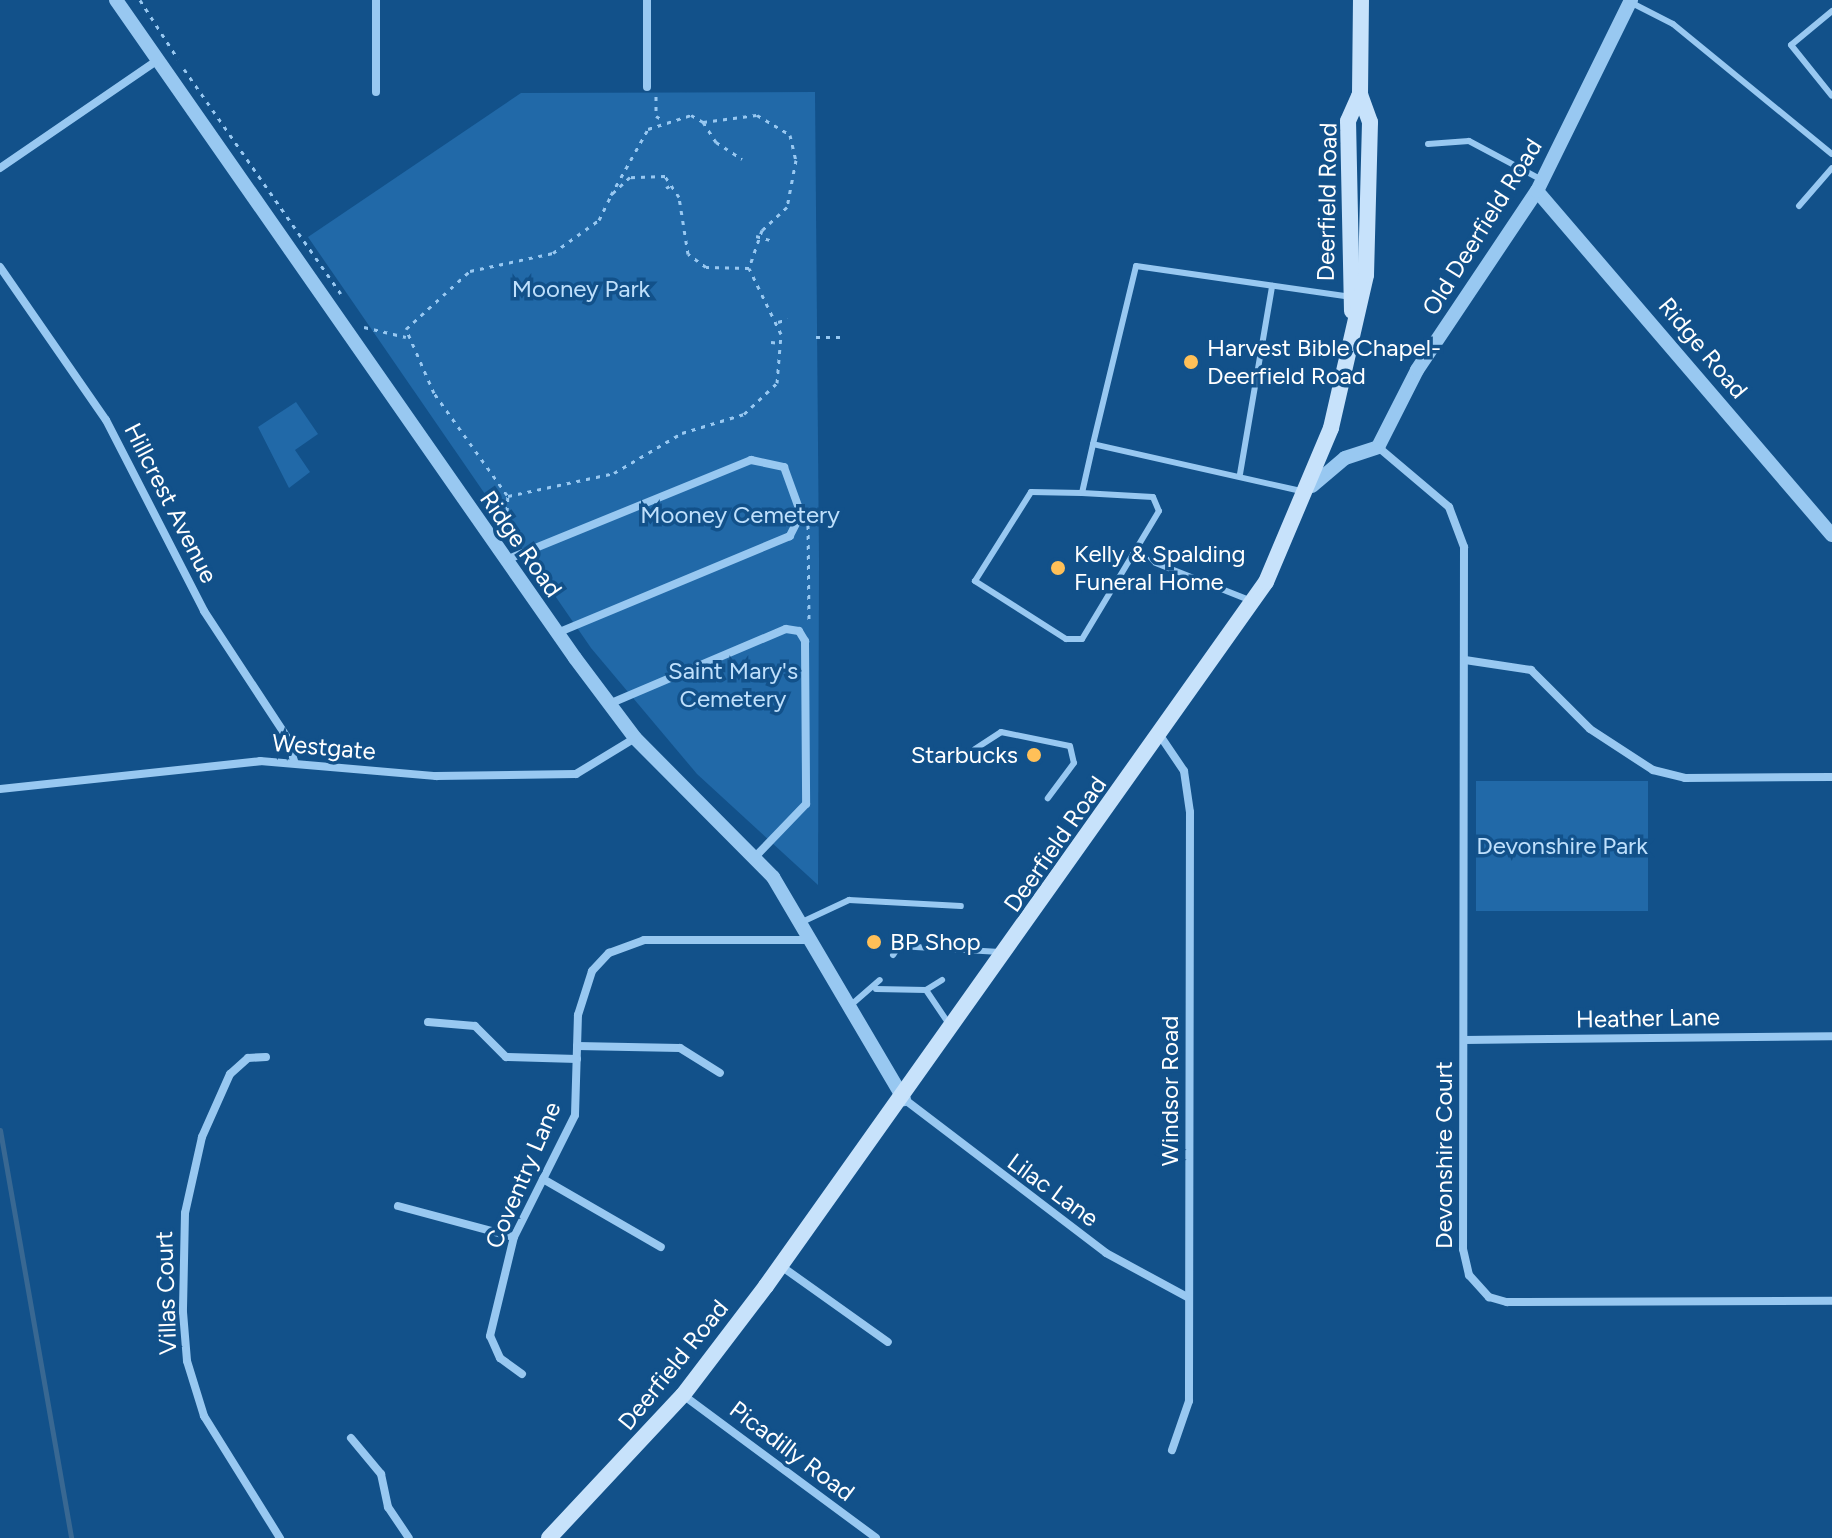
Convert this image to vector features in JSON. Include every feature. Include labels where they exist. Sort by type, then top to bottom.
[{"type":"main road","name":"Deerfield Road","points":[[549,1538],[683,1395],[781,1266],[904,1099],[1254,602],[1310,490],[1352,305],[1366,275],[1370,122],[1360,94],[1361,0]]},
{"type":"street","name":"Ridge Road","points":[[116,0],[609,704],[635,738],[756,856],[815,940],[904,1099]]},
{"type":"street","points":[[376,0],[376,92]]},
{"type":"street","points":[[647,0],[647,87]]},
{"type":"street","name":"Old Deerfield Road","points":[[1378,447],[1417,370],[1540,186],[1630,1]]},
{"type":"street","points":[[0,168],[158,60]]},
{"type":"street","name":"Ridge Road","points":[[1540,186],[1832,535]]},
{"type":"street","name":"Hillcrest Avenue","points":[[0,267],[106,420],[204,611],[286,736],[295,763]]},
{"type":"street","points":[[1310,490],[1345,458],[1378,447]]},
{"type":"street","name":"Devonshire Court","points":[[1378,447],[1456,518],[1464,547],[1463,1249],[1469,1275],[1489,1297],[1542,1305],[1832,1301]]},
{"type":"street","points":[[506,560],[751,460],[784,467],[801,514],[777,545],[557,633]]},
{"type":"street","points":[[609,704],[786,629],[801,633],[806,804],[756,856]]},
{"type":"street","points":[[1465,660],[1531,670],[1590,729],[1653,770],[1685,778],[1832,777]]},
{"type":"street","name":"Windsor Road","points":[[1161,737],[1184,771],[1190,812],[1189,1401],[1172,1450]]},
{"type":"street","name":"Westgate","points":[[0,789],[295,763],[436,776],[576,774],[635,738]]},
{"type":"street","name":"Coventry Lane","points":[[522,1374],[500,1358],[490,1336],[514,1237],[575,1115],[580,998],[592,971],[624,945],[657,938],[815,940]]},
{"type":"street","points":[[428,1022],[475,1026],[506,1057],[577,1059]]},
{"type":"street","name":"Heather Lane","points":[[1464,1040],[1832,1036]]},
{"type":"street","points":[[577,1046],[680,1048],[720,1073]]},
{"type":"street","name":"Villas Court","points":[[266,1057],[248,1058],[230,1074],[202,1137],[185,1213],[183,1312],[187,1361],[204,1416],[280,1538]]},
{"type":"street","name":"Lilac Lane","points":[[904,1099],[1106,1253],[1189,1298]]},
{"type":"street","points":[[543,1179],[661,1247]]},
{"type":"street","points":[[398,1206],[514,1237]]},
{"type":"street","points":[[781,1266],[888,1342]]},
{"type":"street","name":"Picadilly Road","points":[[683,1395],[876,1538]]},
{"type":"street","points":[[351,1438],[381,1474],[388,1507],[409,1538]]},
{"type":"lane","points":[[1630,1],[1673,24],[1832,154]]},
{"type":"lane","points":[[1832,11],[1791,45],[1832,96]]},
{"type":"lane","points":[[1428,144],[1469,141],[1540,186]]},
{"type":"lane","points":[[1799,206],[1832,168]]},
{"type":"lane","points":[[1082,493],[1136,266],[1272,286],[1352,305]]},
{"type":"lane","points":[[1240,474],[1272,286]]},
{"type":"lane","points":[[1093,444],[1310,490]]},
{"type":"lane","points":[[1031,492],[1082,493],[1153,497],[1159,511],[1082,639],[1066,639],[975,581],[1031,492]]},
{"type":"lane","points":[[1133,554],[1254,602]]},
{"type":"lane","points":[[975,749],[1001,732],[1070,746],[1074,763],[1048,798]]},
{"type":"lane","points":[[802,922],[849,900],[961,906]]},
{"type":"lane","points":[[893,955],[899,946],[960,946],[1007,953]]},
{"type":"lane","points":[[913,956],[919,946]]},
{"type":"lane","points":[[933,956],[938,946]]},
{"type":"lane","points":[[956,955],[960,946]]},
{"type":"lane","points":[[894,989],[899,979]]},
{"type":"lane","points":[[915,990],[920,979]]},
{"type":"lane","points":[[876,989],[880,980]]},
{"type":"lane","points":[[851,1005],[876,989],[926,990],[942,980]]},
{"type":"lane","points":[[926,990],[953,1030]]},
{"type":"path","points":[[140,0],[343,299]]},
{"type":"path","points":[[647,87],[663,120]]},
{"type":"path","points":[[522,553],[505,531],[508,496],[434,393],[406,337],[412,317],[445,286],[487,264],[553,253],[599,220],[648,129],[663,120],[691,115],[703,122],[716,142],[742,159]]},
{"type":"path","points":[[508,496],[614,473],[682,433],[744,414],[777,383],[781,343],[778,322],[749,268],[758,237],[787,207],[794,185],[790,135],[757,115],[703,122]]},
{"type":"path","points":[[611,195],[649,172],[674,184]]},
{"type":"path","points":[[666,188],[674,184]]},
{"type":"path","points":[[674,184],[688,254],[706,267],[749,268]]},
{"type":"path","points":[[758,237],[770,240]]},
{"type":"path","points":[[357,317],[364,327]]},
{"type":"path","points":[[778,322],[788,319]]},
{"type":"path","points":[[340,322],[406,337]]},
{"type":"path","points":[[816,337],[843,337]]},
{"type":"path","points":[[771,342],[781,343]]},
{"type":"path","points":[[801,514],[811,531],[810,622],[801,633]]},
{"type":"green space","name":"Mooney Park","points":[[815,92],[818,885],[697,774],[591,648],[308,237],[521,93]]},
{"type":"green space","points":[[296,402],[318,434],[295,450],[310,472],[289,488],[258,427]]},
{"type":"green space","name":"Devonshire Park","points":[[1476,781],[1648,781],[1648,911],[1476,911]]},
{"type":"waterway","points":[[0,1130],[71,1538]]},
{"type":"place","name":"Harvest Bible Chapel- Deerfield Road","points":[[1191,362]]},
{"type":"place","name":"Kelly & Spalding Funeral Home","points":[[1058,568]]},
{"type":"place","name":"Starbucks","points":[[1034,755]]},
{"type":"place","name":"BP Shop","points":[[874,942]]},
{"type":"park label","name":"Mooney Cemetery","points":[[740,515]]},
{"type":"park label","name":"Saint Mary's Cemetery","points":[[733,685]]}]
